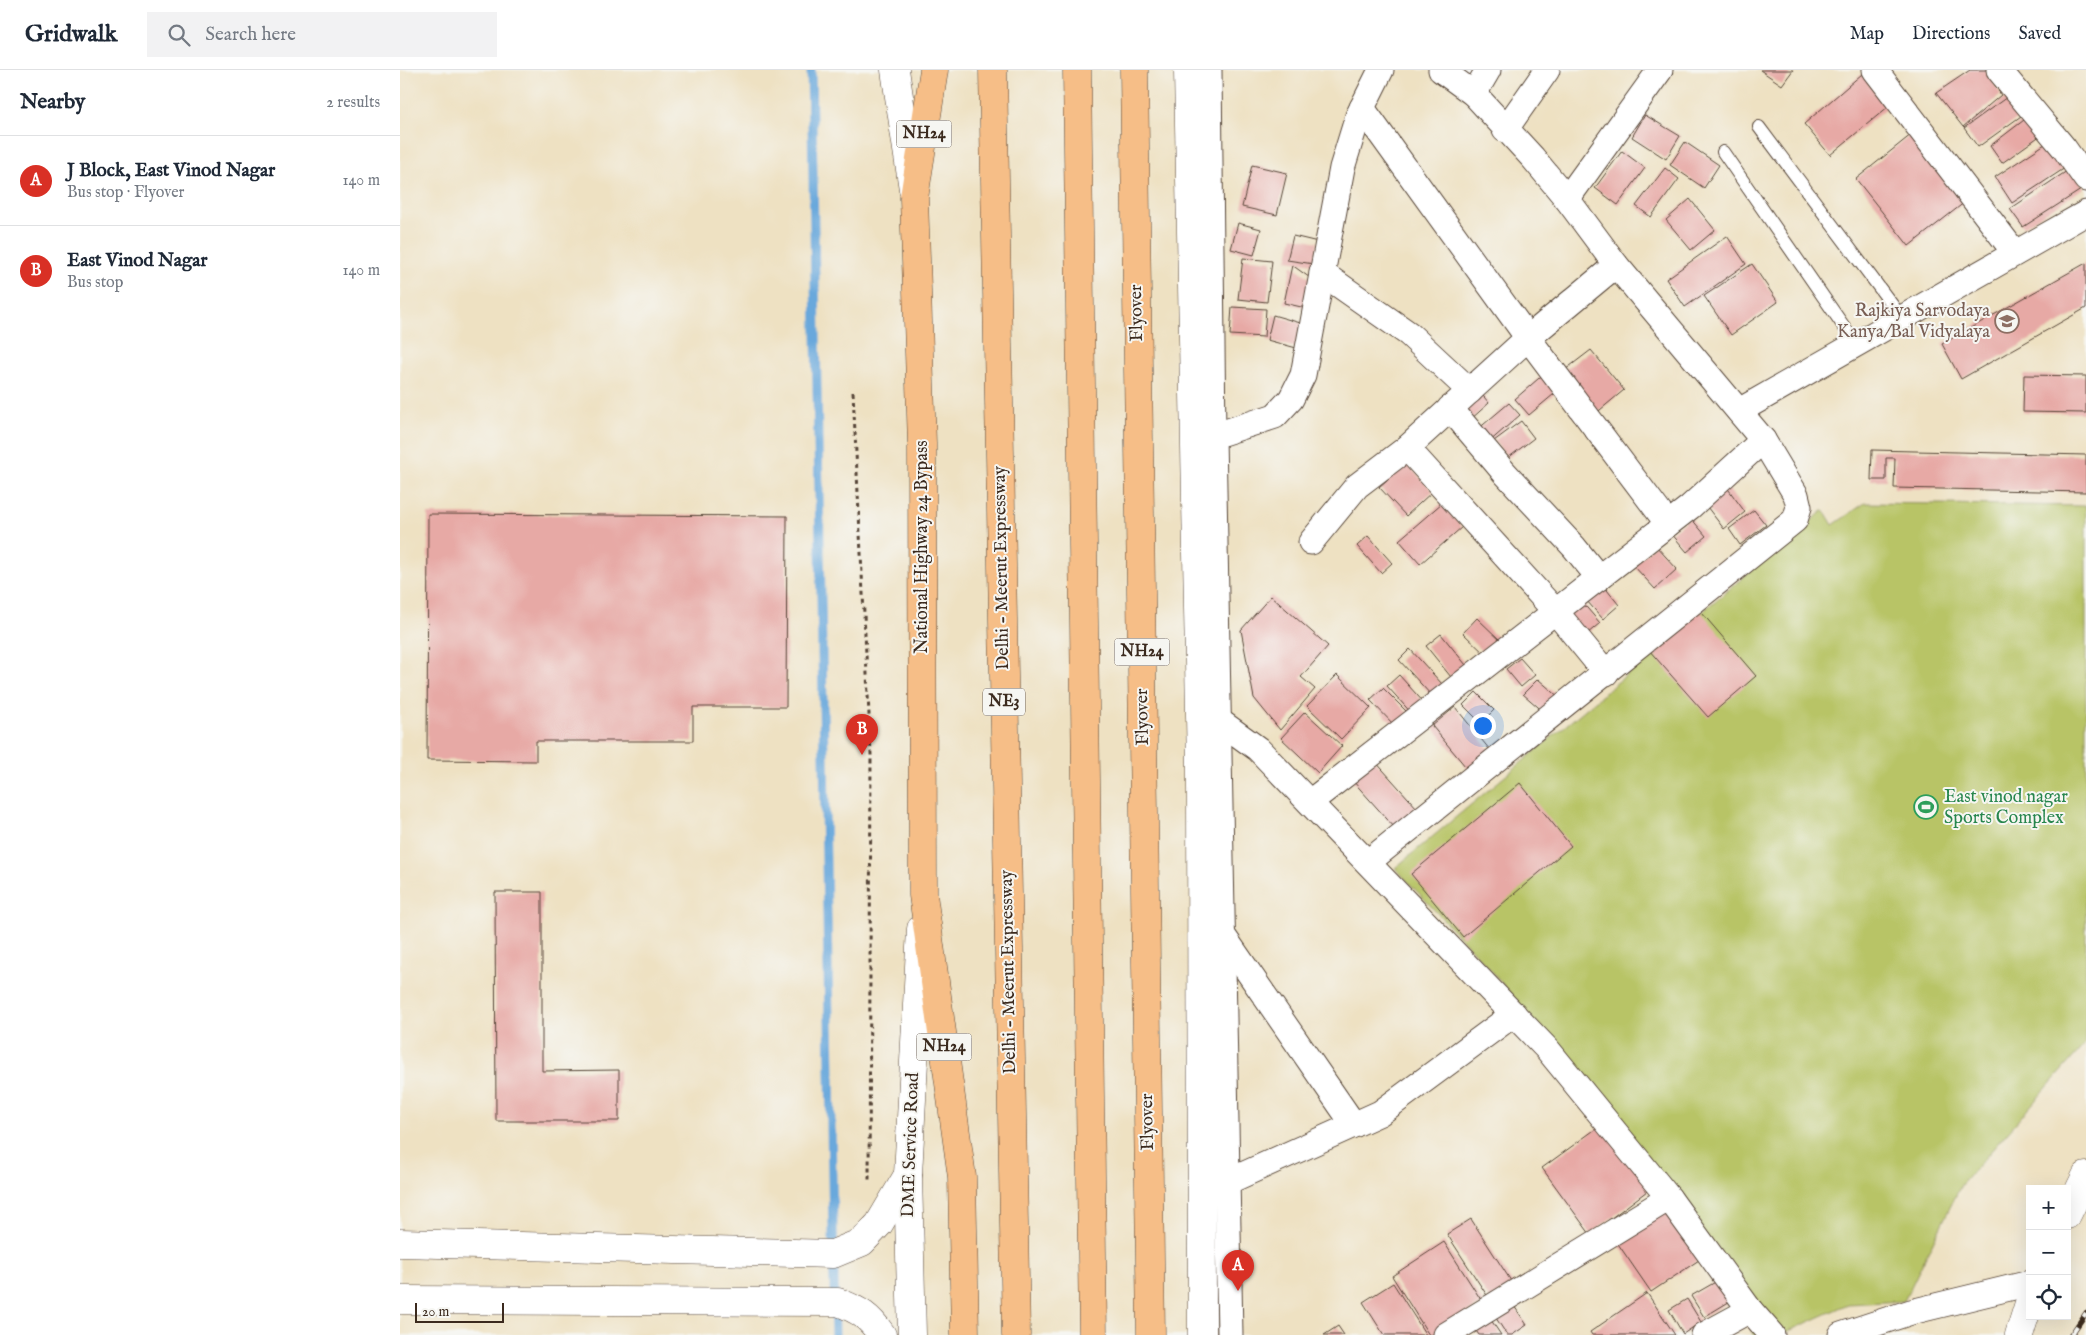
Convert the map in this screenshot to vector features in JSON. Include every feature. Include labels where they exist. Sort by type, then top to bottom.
[{"type":"highway","name":"NH24","points":[[914,198],[934,70]]},
{"type":"highway","name":"Delhi - Meerut Expressway","points":[[993,70],[1016,1335]]},
{"type":"highway","points":[[1077,70],[1093,1335]]},
{"type":"highway","name":"Flyover","points":[[1134,70],[1151,1335]]},
{"type":"highway","name":"National Highway 24 Bypass","points":[[914,198],[922,444],[923,895]]},
{"type":"highway","name":"NH24","points":[[923,895],[961,1168],[965,1335]]},
{"type":"street","points":[[895,70],[914,198]]},
{"type":"street","points":[[1188,70],[1201,768],[1202,1335]]},
{"type":"street","points":[[1209,70],[1213,436],[1230,1335]]},
{"type":"street","points":[[1213,436],[1276,416],[1291,399],[1303,376],[1342,168],[1362,108],[1381,70]]},
{"type":"street","points":[[1368,862],[1795,520],[1799,507],[1796,495],[1763,440],[1616,265],[1567,199],[1533,158],[1505,130],[1474,94],[1441,70]]},
{"type":"street","points":[[1474,94],[1488,70]]},
{"type":"street","points":[[1505,130],[1547,70]]},
{"type":"street","points":[[1567,199],[1660,70]]},
{"type":"street","points":[[1875,70],[2015,253]]},
{"type":"street","points":[[1999,70],[2064,148],[2086,179]]},
{"type":"street","points":[[1362,108],[1528,338],[1668,524]]},
{"type":"street","points":[[1739,411],[2086,213]]},
{"type":"street","points":[[1311,542],[1357,486],[1407,448],[1528,338],[1616,265]]},
{"type":"street","points":[[1322,273],[1409,334],[1470,391]]},
{"type":"street","points":[[1450,408],[1504,472],[1599,578]]},
{"type":"street","points":[[1310,802],[1690,507],[1763,440]]},
{"type":"street","points":[[1407,448],[1556,612],[1606,673]]},
{"type":"street","points":[[1218,720],[1258,749],[1548,1050],[1669,1198],[1750,1310],[1772,1335]]},
{"type":"street","name":"DME Service Road","points":[[912,1335],[908,1175],[923,895]]},
{"type":"street","points":[[1222,934],[1354,1125]]},
{"type":"street","points":[[1227,1182],[1380,1113],[1514,1014]]},
{"type":"street","points":[[400,1243],[834,1254],[862,1242],[879,1224],[908,1175]]},
{"type":"street","points":[[2071,1207],[2086,1176]]},
{"type":"street","points":[[1446,1335],[1669,1198]]},
{"type":"street","points":[[1841,1335],[1911,1312],[2026,1284]]},
{"type":"street","points":[[400,1300],[838,1302],[857,1309],[872,1320],[882,1335]]},
{"type":"street","points":[[1704,1335],[1750,1310]]},
{"type":"street","points":[[2019,1335],[2026,1313]]},
{"type":"lane","points":[[1759,127],[1902,318]]},
{"type":"lane","points":[[1723,152],[1856,344]]},
{"type":"path","points":[[853,392],[871,755],[869,1186]]},
{"type":"green space","points":[[1865,503],[2086,506],[2086,1043],[1961,1185],[1904,1301],[1848,1304],[1780,1335],[1753,1335],[1738,1295],[1649,1159],[1489,968],[1395,868],[1824,510],[1833,525]]},
{"type":"building","points":[[1760,70],[1793,70],[1782,85]]},
{"type":"building","points":[[1970,70],[1986,70],[2001,95],[1963,127],[1936,93]]},
{"type":"building","points":[[1862,74],[1889,106],[1830,155],[1804,124]]},
{"type":"building","points":[[2014,92],[2028,111],[1978,147],[1964,128]]},
{"type":"building","points":[[1645,115],[1680,136],[1666,159],[1632,137]]},
{"type":"building","points":[[2028,117],[2041,135],[2002,163],[1990,146]]},
{"type":"building","points":[[1912,134],[1965,202],[1909,246],[1856,179]]},
{"type":"building","points":[[1685,142],[1719,165],[1704,188],[1670,165]]},
{"type":"building","points":[[2048,142],[2065,168],[2012,203],[1995,177]]},
{"type":"building","points":[[1622,151],[1645,168],[1618,205],[1595,188]]},
{"type":"building","points":[[1252,165],[1287,173],[1277,215],[1242,207]]},
{"type":"building","points":[[2073,167],[2084,188],[2023,227],[2010,209]]},
{"type":"building","points":[[1665,168],[1679,179],[1651,217],[1636,206]]},
{"type":"building","points":[[1690,199],[1715,230],[1691,250],[1666,220]]},
{"type":"building","points":[[1238,223],[1261,229],[1254,255],[1231,249]]},
{"type":"building","points":[[1293,236],[1318,242],[1314,264],[1287,260]]},
{"type":"building","points":[[1727,236],[1746,264],[1685,307],[1666,279]]},
{"type":"building","points":[[1243,258],[1272,261],[1267,302],[1238,299]]},
{"type":"building","points":[[2086,263],[2086,308],[1961,379],[1942,344]]},
{"type":"building","points":[[1752,264],[1778,302],[1731,335],[1704,296]]},
{"type":"building","points":[[1292,265],[1313,280],[1310,309],[1284,303]]},
{"type":"building","points":[[1232,307],[1266,309],[1264,337],[1230,335]]},
{"type":"building","points":[[1273,315],[1304,324],[1300,349],[1267,340]]},
{"type":"building","points":[[1591,350],[1624,390],[1594,415],[1561,373]]},
{"type":"building","points":[[1546,372],[1560,389],[1529,415],[1515,399]]},
{"type":"building","points":[[2024,375],[2086,376],[2086,413],[2023,412]]},
{"type":"building","points":[[1479,391],[1489,403],[1470,420],[1459,409]]},
{"type":"building","points":[[1509,403],[1520,415],[1488,443],[1477,430]]},
{"type":"building","points":[[1521,421],[1534,438],[1508,458],[1494,441]]},
{"type":"building","points":[[1872,450],[2086,455],[2086,492],[1894,488],[1895,458],[1886,458],[1886,480],[1871,480]]},
{"type":"building","points":[[1406,463],[1433,491],[1406,516],[1379,487]]},
{"type":"building","points":[[1726,486],[1745,512],[1724,529],[1704,503]]},
{"type":"building","points":[[1442,503],[1462,527],[1420,564],[1399,540]]},
{"type":"building","points":[[1754,510],[1766,525],[1740,545],[1729,529]]},
{"type":"building","points":[[428,514],[787,516],[786,707],[693,707],[693,741],[536,741],[536,761],[427,760]]},
{"type":"building","points":[[1690,517],[1706,536],[1687,552],[1671,533]]},
{"type":"building","points":[[1368,536],[1392,563],[1381,573],[1357,546]]},
{"type":"building","points":[[1655,545],[1677,569],[1655,589],[1633,565]]},
{"type":"building","points":[[1603,585],[1619,605],[1603,619],[1586,600]]},
{"type":"building","points":[[1271,596],[1328,646],[1301,677],[1315,689],[1280,730],[1254,698],[1241,630]]},
{"type":"building","points":[[1581,601],[1600,623],[1581,639],[1563,618]]},
{"type":"building","points":[[1696,606],[1756,676],[1708,717],[1648,649]]},
{"type":"building","points":[[1477,618],[1502,642],[1488,657],[1463,633]]},
{"type":"building","points":[[1441,634],[1470,670],[1455,682],[1426,646]]},
{"type":"building","points":[[1410,649],[1443,685],[1432,696],[1399,660]]},
{"type":"building","points":[[1520,658],[1535,675],[1521,687],[1506,669]]},
{"type":"building","points":[[1337,675],[1371,708],[1341,739],[1307,706]]},
{"type":"building","points":[[1399,675],[1426,705],[1414,716],[1387,686]]},
{"type":"building","points":[[1538,679],[1560,698],[1545,713],[1523,694]]},
{"type":"building","points":[[1383,688],[1410,715],[1397,728],[1370,700]]},
{"type":"building","points":[[1476,692],[1494,710],[1481,723],[1463,705]]},
{"type":"building","points":[[1455,707],[1490,750],[1470,772],[1432,726]]},
{"type":"building","points":[[1305,712],[1342,746],[1318,773],[1281,738]]},
{"type":"building","points":[[1374,760],[1417,808],[1395,828],[1352,780]]},
{"type":"building","points":[[1520,783],[1571,846],[1463,937],[1411,874]]},
{"type":"building","points":[[495,892],[542,892],[542,1071],[619,1070],[619,1121],[496,1121]]},
{"type":"building","points":[[1604,1123],[1651,1188],[1590,1234],[1542,1168]]},
{"type":"building","points":[[1669,1201],[1705,1256],[1651,1292],[1614,1238]]},
{"type":"building","points":[[1471,1219],[1513,1284],[1490,1300],[1447,1234]]},
{"type":"building","points":[[1444,1242],[1483,1303],[1432,1335],[1429,1335],[1392,1276]]},
{"type":"building","points":[[1719,1280],[1732,1300],[1704,1317],[1691,1296]]},
{"type":"building","points":[[1393,1283],[1426,1335],[1384,1335],[1363,1302]]},
{"type":"building","points":[[1647,1293],[1675,1335],[1592,1335],[1590,1332]]},
{"type":"building","points":[[1687,1299],[1701,1322],[1683,1334],[1669,1310]]},
{"type":"building","points":[[1512,1303],[1527,1325],[1512,1335],[1507,1335],[1494,1315]]},
{"type":"building","points":[[1489,1317],[1501,1335],[1479,1335],[1474,1328]]},
{"type":"building","points":[[1338,1326],[1344,1335],[1324,1335]]},
{"type":"waterway","points":[[811,70],[835,1335]]},
{"type":"railway","points":[[2071,1335],[2086,1313]]},
{"type":"place","name":"Rajkiya Sarvodaya Kanya/Bal Vidyalaya","points":[[2007,321]]},
{"type":"place","name":"East Vinod Nagar","points":[[862,755]]},
{"type":"place","name":"East vinod nagar Sports Complex","points":[[1926,807]]},
{"type":"place","name":"J Block, East Vinod Nagar","points":[[1238,1291]]}]
